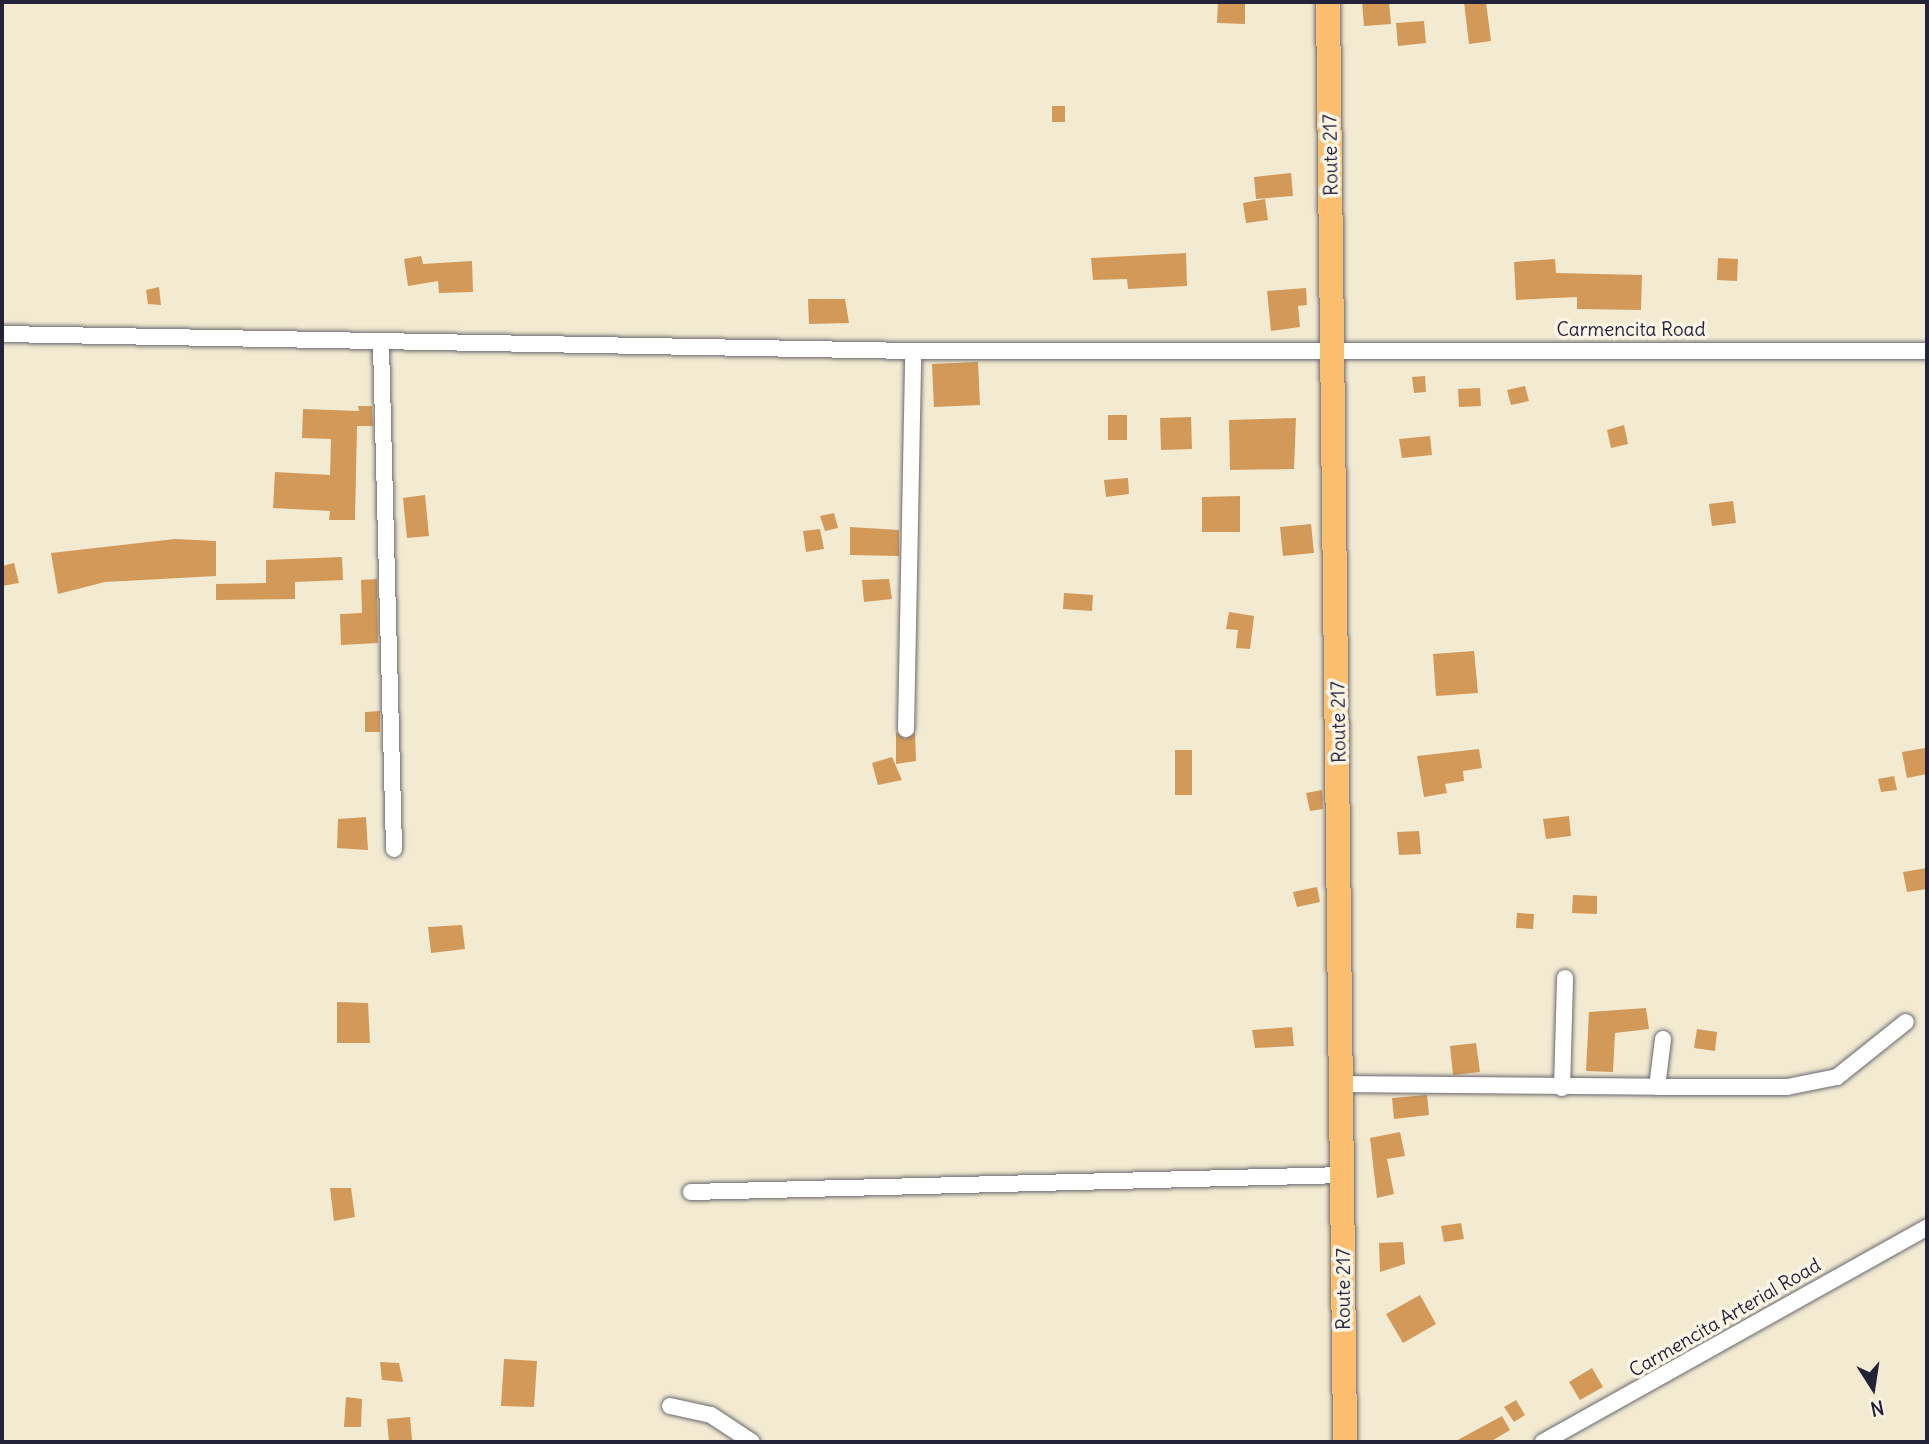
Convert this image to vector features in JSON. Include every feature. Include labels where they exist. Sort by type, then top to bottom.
[{"type":"main road","name":"Route 217","points":[[1328,2],[1336,354],[1345,1084],[1345,1442]]},
{"type":"street","name":"Carmencita Road","points":[[2,334],[381,345],[913,351],[1336,354],[1927,352]]},
{"type":"street","points":[[381,345],[394,849]]},
{"type":"street","points":[[906,729],[913,351]]},
{"type":"street","points":[[1562,1088],[1565,978]]},
{"type":"street","points":[[1345,1084],[1562,1088],[1787,1087],[1837,1077],[1906,1022]]},
{"type":"street","points":[[1657,1087],[1663,1040]]},
{"type":"street","points":[[691,1192],[1345,1175]]},
{"type":"street","name":"Carmencita Arterial Road","points":[[1543,1442],[1927,1227]]},
{"type":"street","points":[[670,1406],[711,1415],[752,1442]]},
{"type":"building","points":[[1218,2],[1245,2],[1245,24],[1217,23]]},
{"type":"building","points":[[1362,2],[1389,2],[1391,24],[1364,26]]},
{"type":"building","points":[[1464,2],[1486,2],[1491,41],[1469,44]]},
{"type":"building","points":[[1424,21],[1426,43],[1398,46],[1396,23]]},
{"type":"building","points":[[1052,106],[1065,106],[1065,122],[1052,122]]},
{"type":"building","points":[[1291,173],[1293,196],[1256,199],[1254,177]]},
{"type":"building","points":[[1265,199],[1268,220],[1246,223],[1243,203]]},
{"type":"building","points":[[1186,253],[1187,286],[1128,289],[1127,279],[1093,280],[1091,258]]},
{"type":"building","points":[[421,256],[423,264],[472,261],[473,292],[439,293],[438,281],[408,286],[404,259]]},
{"type":"building","points":[[1718,258],[1738,259],[1737,281],[1717,280]]},
{"type":"building","points":[[1555,259],[1556,273],[1642,275],[1641,310],[1577,309],[1577,297],[1516,300],[1514,262]]},
{"type":"building","points":[[159,287],[161,305],[148,304],[146,290]]},
{"type":"building","points":[[1306,288],[1307,305],[1298,306],[1300,327],[1271,331],[1267,291]]},
{"type":"building","points":[[808,299],[845,299],[849,323],[809,324]]},
{"type":"building","points":[[978,362],[980,405],[934,407],[932,364]]},
{"type":"building","points":[[1425,376],[1426,392],[1414,393],[1412,377]]},
{"type":"building","points":[[1525,386],[1529,401],[1511,405],[1507,390]]},
{"type":"building","points":[[1480,388],[1481,406],[1459,407],[1458,389]]},
{"type":"building","points":[[358,406],[372,406],[373,426],[357,426],[355,520],[329,520],[330,511],[273,508],[275,472],[330,475],[331,439],[302,438],[303,409],[359,411]]},
{"type":"building","points":[[1108,415],[1127,415],[1127,440],[1108,440]]},
{"type":"building","points":[[1191,417],[1192,449],[1161,450],[1160,418]]},
{"type":"building","points":[[1296,418],[1294,469],[1230,470],[1229,420]]},
{"type":"building","points":[[1624,425],[1628,444],[1611,448],[1607,430]]},
{"type":"building","points":[[1430,436],[1432,455],[1402,458],[1399,439]]},
{"type":"building","points":[[1128,478],[1129,494],[1106,497],[1104,480]]},
{"type":"building","points":[[425,495],[429,536],[407,538],[403,498]]},
{"type":"building","points":[[1240,496],[1240,532],[1202,532],[1202,497]]},
{"type":"building","points":[[1733,501],[1736,523],[1712,526],[1709,504]]},
{"type":"building","points":[[834,513],[838,528],[825,531],[820,516]]},
{"type":"building","points":[[1311,524],[1314,553],[1283,556],[1280,527]]},
{"type":"building","points":[[850,527],[899,530],[899,556],[850,555]]},
{"type":"building","points":[[820,529],[824,549],[806,552],[803,531]]},
{"type":"building","points":[[175,539],[216,541],[216,576],[105,582],[58,594],[51,553]]},
{"type":"building","points":[[342,557],[343,580],[295,582],[295,599],[216,600],[216,584],[266,583],[266,560]]},
{"type":"building","points":[[14,563],[19,583],[2,586],[2,566]]},
{"type":"building","points":[[377,579],[378,643],[341,645],[340,614],[362,613],[361,580]]},
{"type":"building","points":[[889,579],[892,599],[864,602],[862,580]]},
{"type":"building","points":[[1064,593],[1093,595],[1092,611],[1063,609]]},
{"type":"building","points":[[1229,612],[1254,616],[1250,649],[1236,648],[1238,630],[1226,629]]},
{"type":"building","points":[[1474,651],[1478,693],[1436,696],[1433,654]]},
{"type":"building","points":[[380,711],[380,732],[365,732],[365,712]]},
{"type":"building","points":[[896,732],[905,739],[915,733],[916,761],[896,764]]},
{"type":"building","points":[[1925,748],[1927,774],[1907,778],[1902,752]]},
{"type":"building","points":[[1479,749],[1482,768],[1463,771],[1464,781],[1445,784],[1447,793],[1424,797],[1417,756]]},
{"type":"building","points":[[1175,750],[1192,750],[1192,795],[1175,795]]},
{"type":"building","points":[[892,757],[902,780],[878,785],[872,763]]},
{"type":"building","points":[[1894,776],[1897,790],[1881,792],[1878,779]]},
{"type":"building","points":[[1322,790],[1323,809],[1310,811],[1306,793]]},
{"type":"building","points":[[1569,816],[1571,836],[1546,839],[1543,819]]},
{"type":"building","points":[[366,817],[368,850],[337,848],[338,819]]},
{"type":"building","points":[[1419,831],[1421,854],[1399,855],[1397,832]]},
{"type":"building","points":[[1927,868],[1927,889],[1907,892],[1903,872]]},
{"type":"building","points":[[1317,887],[1320,902],[1297,907],[1293,892]]},
{"type":"building","points":[[1573,895],[1597,896],[1597,914],[1572,913]]},
{"type":"building","points":[[1517,913],[1534,914],[1533,929],[1516,928]]},
{"type":"building","points":[[462,925],[465,949],[431,953],[428,927]]},
{"type":"building","points":[[337,1002],[368,1003],[370,1043],[337,1043]]},
{"type":"building","points":[[1646,1008],[1649,1029],[1615,1033],[1613,1072],[1586,1071],[1589,1012]]},
{"type":"building","points":[[1292,1027],[1294,1046],[1255,1048],[1252,1030]]},
{"type":"building","points":[[1697,1029],[1717,1032],[1715,1051],[1694,1048]]},
{"type":"building","points":[[1476,1043],[1480,1072],[1453,1075],[1450,1046]]},
{"type":"building","points":[[1427,1095],[1429,1115],[1394,1119],[1392,1098]]},
{"type":"building","points":[[1400,1132],[1405,1156],[1387,1159],[1394,1194],[1377,1198],[1370,1138]]},
{"type":"building","points":[[330,1188],[351,1188],[355,1217],[334,1221]]},
{"type":"building","points":[[1461,1223],[1464,1239],[1444,1242],[1441,1226]]},
{"type":"building","points":[[1403,1242],[1405,1264],[1380,1272],[1379,1243]]},
{"type":"building","points":[[1420,1295],[1436,1324],[1403,1343],[1386,1314]]},
{"type":"building","points":[[504,1359],[537,1361],[534,1407],[501,1406]]},
{"type":"building","points":[[380,1362],[399,1363],[403,1382],[382,1380]]},
{"type":"building","points":[[1592,1368],[1603,1387],[1580,1400],[1569,1382]]},
{"type":"building","points":[[346,1397],[362,1399],[361,1427],[344,1427]]},
{"type":"building","points":[[1516,1400],[1525,1415],[1514,1422],[1504,1407]]},
{"type":"building","points":[[1502,1416],[1510,1430],[1490,1442],[1454,1442]]},
{"type":"building","points":[[410,1417],[412,1440],[389,1442],[387,1419]]}]
